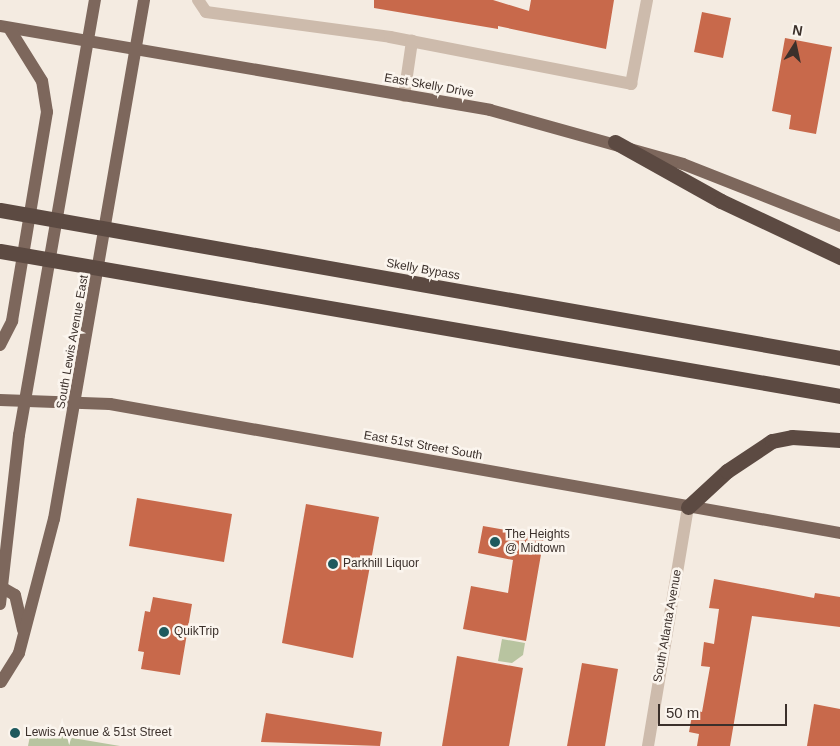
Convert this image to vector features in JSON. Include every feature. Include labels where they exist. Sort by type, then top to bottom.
[{"type":"highway","points":[[614,142],[721,201],[840,258]]},
{"type":"highway","name":"Skelly Bypass","points":[[0,210],[840,358]]},
{"type":"highway","points":[[0,251],[840,396]]},
{"type":"highway","points":[[688,507],[727,471],[772,440],[792,437],[840,440]]},
{"type":"main road","points":[[0,604],[26,401],[96,0]]},
{"type":"main road","name":"South Lewis Avenue East","points":[[0,682],[19,653],[54,519],[89,335],[144,0]]},
{"type":"main road","points":[[0,345],[12,321],[42,148],[46,112],[42,81],[4,27]]},
{"type":"main road","name":"East Skelly Drive","points":[[4,27],[490,110],[614,142],[749,187],[840,226]]},
{"type":"main road","name":"East 51st Street South","points":[[0,400],[76,402],[127,407],[840,533]]},
{"type":"main road","points":[[1,588],[15,595],[24,633]]},
{"type":"street","points":[[198,0],[206,12],[412,41],[631,84],[646,0]]},
{"type":"street","points":[[404,96],[412,41]]},
{"type":"street","name":"South Atlanta Avenue","points":[[648,746],[688,507]]},
{"type":"green space","points":[[502,639],[525,643],[523,655],[512,663],[498,661]]},
{"type":"green space","points":[[31,731],[120,746],[28,746]]},
{"type":"building","points":[[374,0],[493,0],[529,11],[531,0],[614,0],[606,49],[498,26],[498,29],[374,8]]},
{"type":"building","points":[[702,12],[731,18],[723,58],[694,52]]},
{"type":"building","points":[[785,38],[832,47],[816,134],[789,129],[791,115],[772,111]]},
{"type":"building","points":[[137,498],[232,514],[224,562],[129,546]]},
{"type":"building","name":"Parkhill Liquor","points":[[306,504],[379,517],[353,658],[282,643]]},
{"type":"building","points":[[483,526],[544,537],[526,641],[463,629],[471,586],[508,593],[513,560],[478,553]]},
{"type":"building","points":[[714,579],[814,598],[815,593],[840,597],[840,627],[752,616],[730,746],[697,746],[699,734],[689,732],[693,710],[702,712],[710,667],[701,666],[704,642],[714,644],[719,609],[709,608]]},
{"type":"building","name":"QuikTrip","points":[[153,597],[192,604],[180,675],[141,669],[144,652],[138,651],[145,611],[150,612]]},
{"type":"building","points":[[457,656],[523,668],[509,746],[442,746]]},
{"type":"building","points":[[582,663],[618,669],[605,746],[567,746]]},
{"type":"building","points":[[814,704],[840,709],[840,746],[807,746]]},
{"type":"building","points":[[266,713],[382,732],[380,746],[261,742]]},
{"type":"place","name":"The Heights @ Midtown","points":[[495,542]]},
{"type":"place","name":"Parkhill Liquor","points":[[333,564]]},
{"type":"place","name":"QuikTrip","points":[[164,632]]},
{"type":"place","name":"Lewis Avenue & 51st Street","points":[[15,733]]}]
